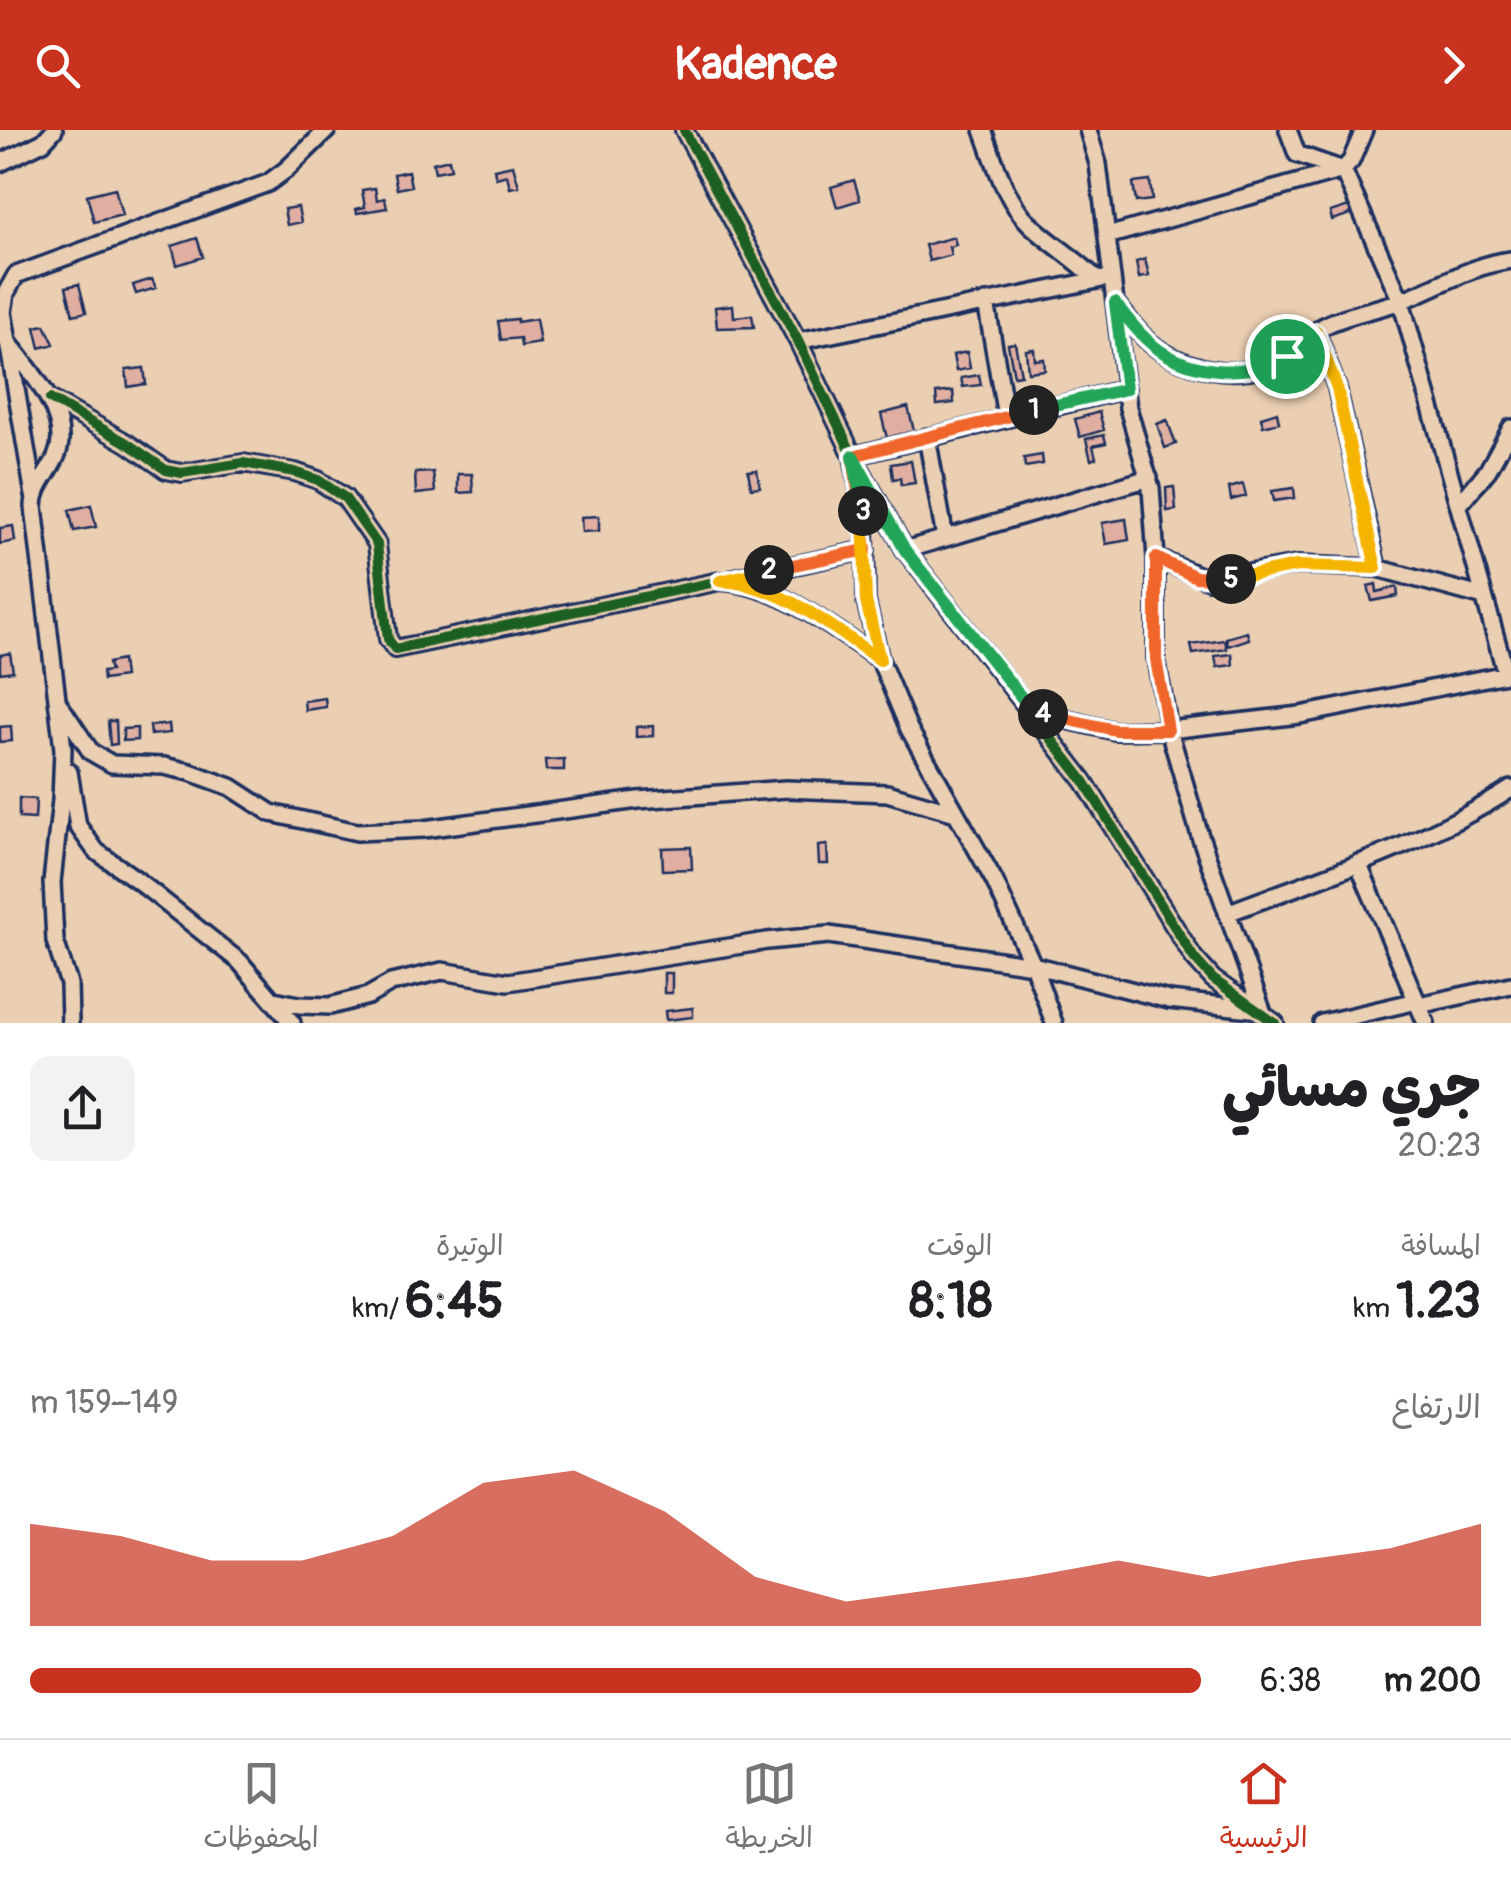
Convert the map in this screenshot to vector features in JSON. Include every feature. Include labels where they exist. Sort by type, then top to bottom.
[{"type":"street","points":[[0,163],[43,142],[54,130]]},
{"type":"street","points":[[292,1023],[240,962],[96,851],[78,826],[63,749],[34,494],[16,377],[3,336],[3,312],[6,293],[16,276],[268,183],[327,130]]},
{"type":"street","points":[[684,130],[905,550],[1084,781],[1194,958],[1214,979],[1265,1016]]},
{"type":"street","points":[[693,130],[698,153]]},
{"type":"street","points":[[983,130],[1009,197],[1029,223],[1104,279],[1115,303],[1145,339],[1185,363],[1210,369],[1264,367],[1287,356],[1333,322],[1401,300],[1477,268],[1511,260]]},
{"type":"street","points":[[1088,130],[1098,164],[1107,236],[1104,279]]},
{"type":"street","points":[[1033,712],[1115,730],[1168,730],[1300,715],[1508,674],[1401,300],[1343,170],[1296,154],[1288,130]]},
{"type":"street","points":[[1107,236],[1343,170],[1364,130]]},
{"type":"street","points":[[798,341],[1104,279]]},
{"type":"street","points":[[986,302],[1006,416]]},
{"type":"street","points":[[1115,303],[1132,429],[1148,478],[1156,558],[1156,659],[1168,730],[1200,836],[1265,1016]]},
{"type":"street","points":[[1316,332],[1337,388],[1376,568]]},
{"type":"street","points":[[3,336],[50,399],[58,418],[59,453],[34,494]]},
{"type":"street","points":[[853,456],[1126,389]]},
{"type":"street","points":[[50,399],[166,470],[182,473],[242,462],[318,480],[345,498],[378,544],[388,639],[395,649],[866,550]]},
{"type":"street","points":[[1458,505],[1488,470],[1511,428]]},
{"type":"street","points":[[927,437],[946,538]]},
{"type":"street","points":[[853,456],[866,550],[866,601],[880,660],[909,729],[994,880],[1054,1023]]},
{"type":"street","points":[[905,550],[1148,478]]},
{"type":"street","points":[[1156,558],[1209,580],[1297,566],[1376,568],[1484,597]]},
{"type":"street","points":[[720,581],[760,587],[880,660]]},
{"type":"street","points":[[1494,633],[1511,624]]},
{"type":"street","points":[[59,704],[91,752],[112,764],[164,766],[190,772],[232,786],[271,813],[357,832],[424,830],[638,800],[786,789],[887,792],[956,812]]},
{"type":"street","points":[[63,749],[52,882],[55,942],[69,984],[70,1023]]},
{"type":"street","points":[[1227,913],[1446,828],[1511,788]]},
{"type":"street","points":[[1358,863],[1426,1023]]},
{"type":"street","points":[[274,1000],[330,1006],[368,996],[402,980],[442,971],[508,982],[767,941],[829,935],[1032,964],[1168,1000],[1265,1016]]},
{"type":"street","points":[[1322,1023],[1511,985]]},
{"type":"building","points":[[449,159],[451,169],[435,172],[433,163]]},
{"type":"building","points":[[513,165],[519,186],[510,188],[507,175],[496,178],[494,169]]},
{"type":"building","points":[[408,171],[411,186],[397,189],[394,174]]},
{"type":"building","points":[[854,180],[860,200],[837,207],[831,187]]},
{"type":"building","points":[[1150,181],[1152,200],[1136,202],[1133,183]]},
{"type":"building","points":[[115,188],[122,215],[94,222],[87,195]]},
{"type":"building","points":[[375,188],[377,200],[385,198],[387,208],[357,213],[356,209],[365,207],[362,190]]},
{"type":"building","points":[[1349,206],[1351,214],[1332,220],[1330,212]]},
{"type":"building","points":[[298,207],[301,222],[287,225],[284,209]]},
{"type":"building","points":[[954,237],[956,245],[949,247],[951,255],[929,261],[925,245]]},
{"type":"building","points":[[197,238],[203,257],[177,265],[172,246]]},
{"type":"building","points":[[1145,259],[1149,276],[1139,278],[1136,262]]},
{"type":"building","points":[[152,279],[156,288],[136,294],[133,285]]},
{"type":"building","points":[[79,284],[86,312],[73,315],[66,287]]},
{"type":"building","points":[[733,305],[734,317],[752,315],[754,327],[717,328],[715,307]]},
{"type":"building","points":[[536,319],[540,343],[521,346],[520,338],[501,340],[498,321]]},
{"type":"building","points":[[45,325],[54,344],[40,348],[35,327]]},
{"type":"building","points":[[1015,343],[1021,375],[1014,376],[1008,344]]},
{"type":"building","points":[[1034,349],[1035,360],[1044,359],[1045,370],[1028,372],[1026,350]]},
{"type":"building","points":[[967,352],[970,368],[956,371],[953,355]]},
{"type":"building","points":[[144,368],[146,384],[128,387],[126,370]]},
{"type":"building","points":[[979,375],[981,385],[963,387],[961,378]]},
{"type":"building","points":[[953,391],[954,403],[937,405],[936,393]]},
{"type":"building","points":[[908,407],[914,431],[887,438],[881,414]]},
{"type":"building","points":[[1099,412],[1104,430],[1080,437],[1075,419]]},
{"type":"building","points":[[1277,412],[1279,422],[1263,426],[1261,417]]},
{"type":"building","points":[[1167,420],[1176,444],[1165,448],[1157,424]]},
{"type":"building","points":[[1104,435],[1106,443],[1093,446],[1096,458],[1091,460],[1086,439]]},
{"type":"building","points":[[1042,455],[1043,464],[1025,467],[1024,458]]},
{"type":"building","points":[[911,461],[915,483],[901,485],[900,478],[893,479],[891,464]]},
{"type":"building","points":[[757,470],[760,487],[751,488],[748,471]]},
{"type":"building","points":[[433,472],[435,492],[416,494],[415,473]]},
{"type":"building","points":[[458,474],[472,474],[473,492],[458,493]]},
{"type":"building","points":[[1243,484],[1246,496],[1231,500],[1229,488]]},
{"type":"building","points":[[1174,487],[1176,510],[1167,511],[1166,488]]},
{"type":"building","points":[[1294,488],[1295,498],[1274,501],[1272,491]]},
{"type":"building","points":[[91,505],[96,527],[74,531],[69,510]]},
{"type":"building","points":[[599,516],[599,531],[582,532],[581,517]]},
{"type":"building","points":[[1126,519],[1129,540],[1106,544],[1102,523]]},
{"type":"building","points":[[13,526],[15,541],[0,544],[0,528]]},
{"type":"building","points":[[1376,584],[1377,592],[1397,587],[1398,596],[1372,601],[1368,586]]},
{"type":"building","points":[[1247,632],[1249,639],[1228,646],[1226,638]]},
{"type":"building","points":[[1225,640],[1227,649],[1193,654],[1191,645]]},
{"type":"building","points":[[10,653],[13,671],[0,673],[0,655]]},
{"type":"building","points":[[1232,654],[1233,665],[1217,667],[1215,656]]},
{"type":"building","points":[[122,660],[124,677],[103,680],[102,672],[110,671],[108,663]]},
{"type":"building","points":[[325,698],[326,707],[305,710],[304,701]]},
{"type":"building","points":[[108,721],[116,721],[117,744],[110,745]]},
{"type":"building","points":[[169,724],[170,733],[151,735],[150,726]]},
{"type":"building","points":[[11,726],[12,741],[0,742],[0,727]]},
{"type":"building","points":[[653,726],[653,736],[636,737],[636,727]]},
{"type":"building","points":[[137,728],[137,740],[123,741],[123,729]]},
{"type":"building","points":[[564,759],[564,770],[546,770],[545,760]]},
{"type":"building","points":[[19,798],[36,799],[35,819],[19,818]]},
{"type":"building","points":[[827,845],[828,864],[819,864],[818,846]]},
{"type":"building","points":[[691,847],[692,869],[663,870],[662,848]]},
{"type":"building","points":[[664,973],[672,973],[672,993],[664,993]]},
{"type":"building","points":[[693,1008],[693,1017],[666,1020],[665,1011]]},
{"type":"cycle path","points":[[684,130],[905,550],[1084,781],[1194,958],[1213,979],[1275,1023]]},
{"type":"cycle path","points":[[50,399],[166,470],[182,473],[243,463],[295,472],[318,480],[345,498],[377,544],[388,639],[395,649],[720,581],[742,584],[784,599],[880,660]]},
{"type":"route","points":[[1287,356],[1249,369],[1210,369],[1185,363],[1145,339],[1115,303],[1126,389],[853,456],[866,550],[720,581],[760,587],[880,660],[866,601],[866,550],[865,524],[853,456],[905,550],[1033,712],[1115,730],[1168,730],[1156,659],[1156,558],[1209,580],[1282,567],[1376,568],[1337,388],[1316,332],[1287,356]]}]
